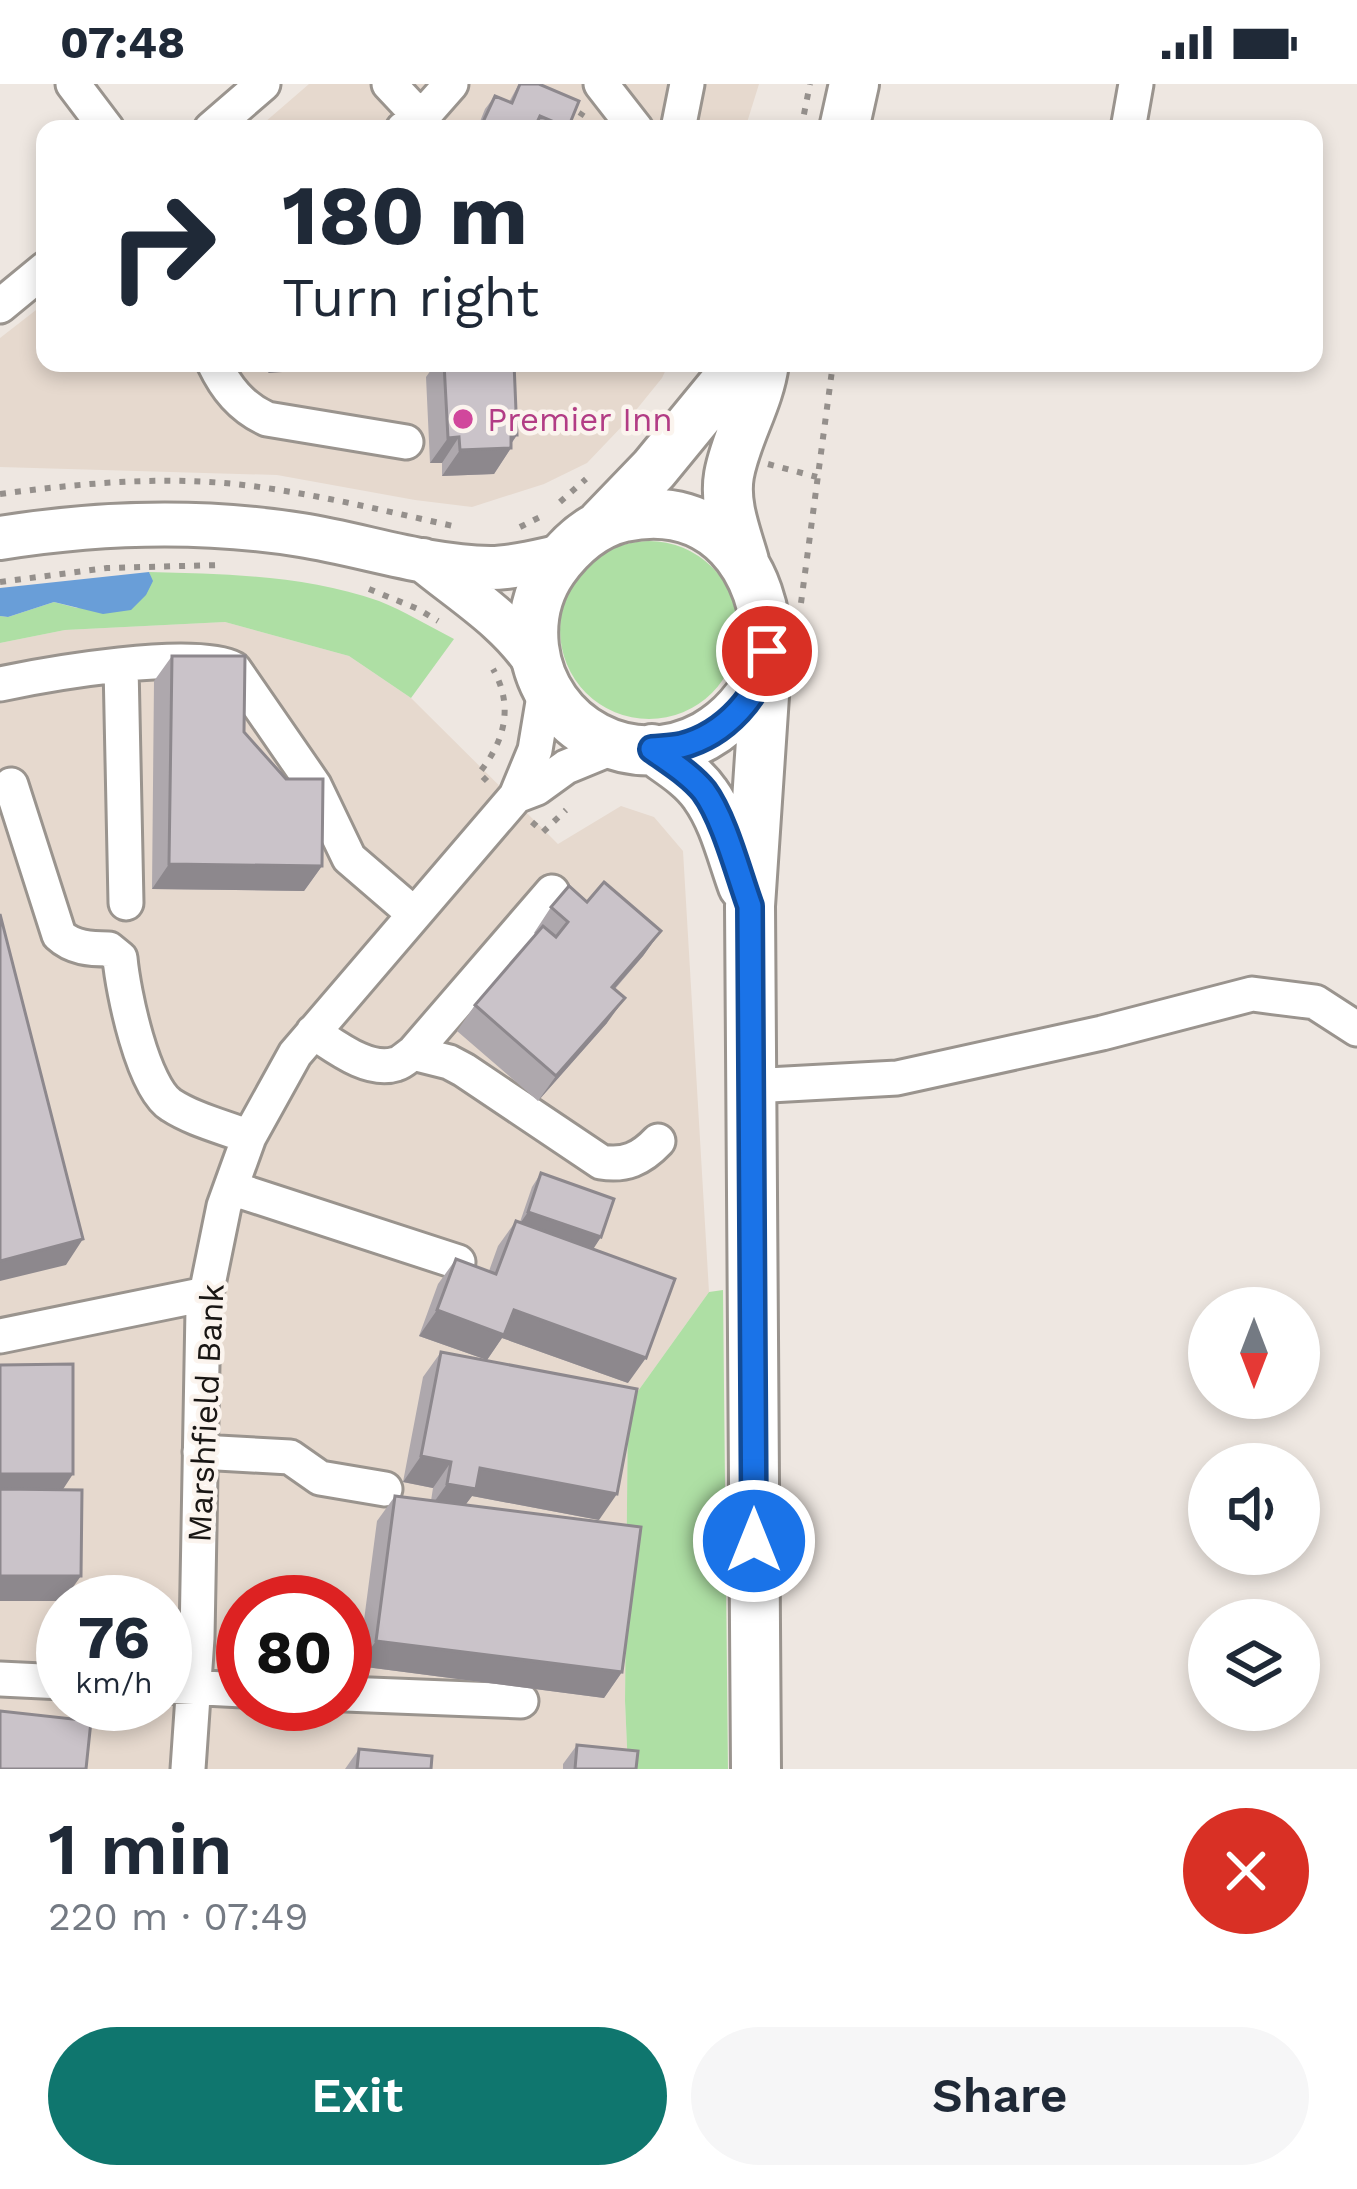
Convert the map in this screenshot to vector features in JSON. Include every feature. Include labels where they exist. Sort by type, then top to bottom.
[{"type":"highway","points":[[846,120],[854,84]]},
{"type":"highway","points":[[734,372],[602,523],[562,556],[549,575],[533,623],[541,676],[558,708],[593,738],[635,748],[690,777],[704,791],[750,906]]},
{"type":"highway","points":[[756,1769],[750,906],[765,669],[764,614],[729,510],[729,476],[763,372]]},
{"type":"highway","points":[[602,523],[630,516],[678,518],[721,537],[744,561]]},
{"type":"highway","points":[[635,748],[682,746],[703,737],[744,705],[765,669]]},
{"type":"main road","points":[[0,538],[115,524],[234,526],[491,568],[562,556]]},
{"type":"main road","points":[[423,560],[506,625],[523,642],[541,676]]},
{"type":"street","points":[[73,84],[100,120]]},
{"type":"street","points":[[221,120],[263,84]]},
{"type":"street","points":[[389,84],[409,120]]},
{"type":"street","points":[[414,120],[451,84]]},
{"type":"street","points":[[601,84],[629,120]]},
{"type":"street","points":[[680,120],[687,84]]},
{"type":"street","points":[[1130,120],[1136,84]]},
{"type":"street","points":[[0,306],[36,276]]},
{"type":"street","points":[[219,372],[231,393],[267,419],[406,442]]},
{"type":"street","points":[[0,684],[121,665],[203,661],[234,669],[314,785],[350,859],[414,914]]},
{"type":"street","points":[[121,665],[126,903]]},
{"type":"street","name":"Marshfield Bank","points":[[189,1575],[200,1452],[203,1310],[224,1206],[249,1137],[313,1032],[515,796],[535,751],[541,676]]},
{"type":"street","name":"Marshfield Bank","points":[[515,796],[537,788],[566,767],[635,748]]},
{"type":"street","points":[[11,785],[59,934],[69,944],[109,949],[120,958],[141,1054],[155,1091],[170,1105],[249,1137]]},
{"type":"street","points":[[313,1032],[374,1064],[397,1064],[413,1053],[552,892]]},
{"type":"street","points":[[751,1086],[897,1078],[1102,1034],[1252,994],[1315,1001],[1357,1029]]},
{"type":"street","points":[[413,1053],[464,1070],[601,1162],[625,1163],[644,1156],[658,1142]]},
{"type":"street","points":[[231,1188],[458,1262]]},
{"type":"street","points":[[0,1336],[206,1294]]},
{"type":"street","points":[[200,1452],[290,1457],[320,1478],[385,1490]]},
{"type":"street","points":[[0,1679],[36,1681]]},
{"type":"street","points":[[372,1695],[521,1701]]},
{"type":"street","name":"Marshfield Bank","points":[[184,1731],[188,1769]]},
{"type":"path","points":[[803,120],[810,84]]},
{"type":"path","points":[[518,527],[543,517],[592,474]]},
{"type":"path","points":[[0,494],[110,481],[249,485],[462,528]]},
{"type":"shaded area","points":[[309,84],[759,84],[748,120],[267,120]]},
{"type":"shaded area","points":[[36,310],[36,372],[665,372],[587,463],[544,484],[472,507],[277,475],[0,467],[0,338]]},
{"type":"shaded area","points":[[225,622],[349,656],[411,698],[558,844],[621,806],[654,817],[683,851],[709,1292],[628,1405],[628,1769],[0,1769],[0,643],[65,630]]},
{"type":"green space","points":[[649,541],[683,548],[712,567],[731,596],[738,630],[731,664],[712,693],[683,712],[649,719],[615,712],[586,693],[567,664],[560,630],[567,596],[586,567],[615,548]]},
{"type":"green space","points":[[149,572],[265,577],[351,592],[454,639],[411,698],[349,656],[225,622],[65,630],[0,643],[0,616],[54,602],[77,608],[152,581]]},
{"type":"green space","points":[[723,1290],[728,1769],[628,1769],[628,1405],[709,1292]]},
{"type":"water","points":[[149,572],[153,581],[131,610],[103,614],[54,602],[0,616],[0,588]]},
{"type":"building","points":[[520,84],[539,84],[579,101],[571,120],[540,116],[538,120],[484,120],[495,96],[512,103]]},
{"type":"building","points":[[444,372],[514,372],[517,435],[511,435],[511,448],[460,450],[459,437],[448,438]]},
{"type":"building","points":[[172,656],[245,656],[244,732],[286,779],[323,779],[322,866],[169,864]]},
{"type":"building","points":[[604,882],[661,931],[612,987],[625,998],[556,1076],[475,1005],[543,926],[556,937],[568,922],[551,907],[569,886],[587,902]]},
{"type":"building","points":[[0,914],[83,1239],[0,1261]]},
{"type":"building","points":[[541,1173],[614,1199],[601,1237],[528,1212]]},
{"type":"building","points":[[516,1221],[675,1279],[646,1358],[514,1310],[504,1335],[437,1310],[456,1259],[496,1274]]},
{"type":"building","points":[[441,1352],[637,1389],[617,1494],[480,1468],[476,1489],[447,1484],[451,1462],[421,1456]]},
{"type":"building","points":[[73,1364],[73,1474],[0,1474],[0,1365]]},
{"type":"building","points":[[0,1489],[82,1490],[81,1575],[0,1576]]},
{"type":"building","points":[[395,1496],[641,1527],[622,1672],[376,1641]]},
{"type":"building","points":[[0,1711],[36,1715],[36,1731],[90,1731],[86,1769],[0,1769]]},
{"type":"building","points":[[577,1745],[638,1751],[636,1769],[575,1769]]},
{"type":"building","points":[[359,1749],[432,1756],[431,1769],[357,1769]]},
{"type":"place","name":"Premier Inn","points":[[463,419]]},
{"type":"route","points":[[754,1541],[750,906],[704,791],[652,749],[682,746],[725,723],[756,688],[767,651]]}]
